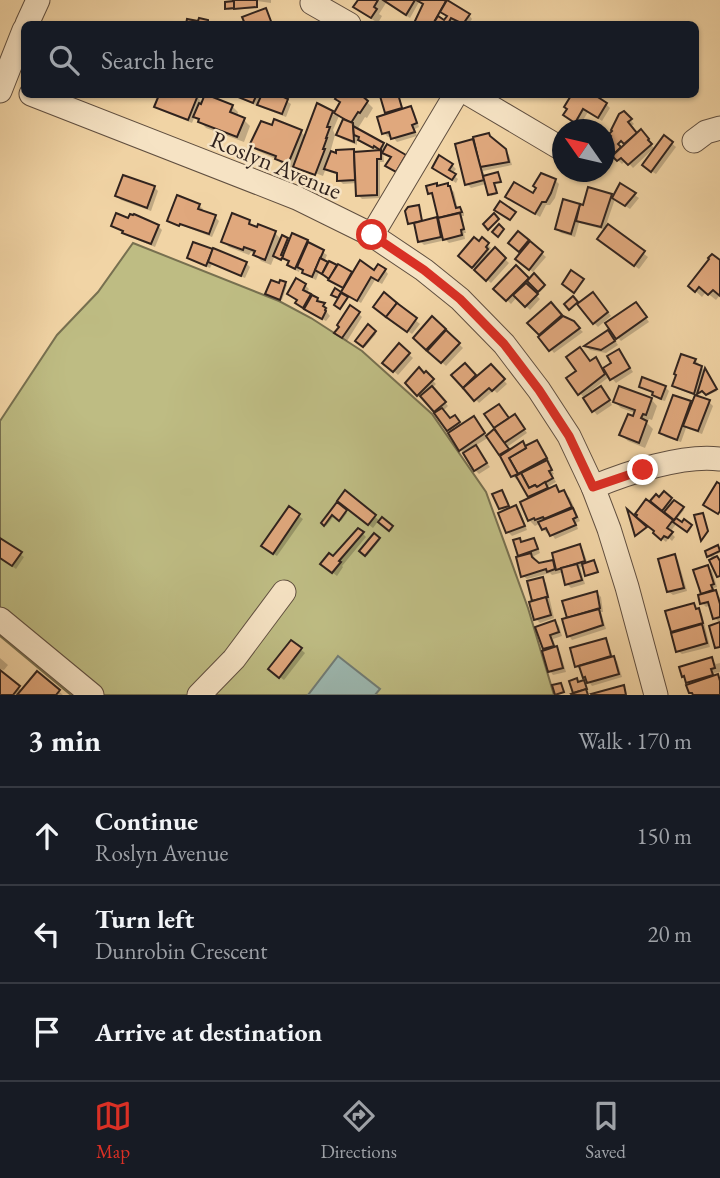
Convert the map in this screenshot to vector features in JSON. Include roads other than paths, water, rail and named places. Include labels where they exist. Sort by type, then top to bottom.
[{"type":"street","points":[[28,21],[38,0]]},
{"type":"street","points":[[312,3],[344,21]]},
{"type":"street","points":[[21,37],[1,87],[21,91]]},
{"type":"street","name":"Roslyn Avenue","points":[[41,98],[296,198],[372,235],[424,270],[460,299],[504,344],[569,436],[609,529],[656,695]]},
{"type":"street","points":[[372,235],[454,98]]},
{"type":"street","points":[[476,98],[552,143]]},
{"type":"street","points":[[694,141],[706,132],[720,128]]},
{"type":"street","points":[[593,487],[675,462],[720,459]]},
{"type":"street","points":[[199,695],[234,659],[284,592]]},
{"type":"street","points":[[0,619],[92,695]]},
{"type":"water","points":[[338,656],[380,689],[375,695],[308,695]]}]
